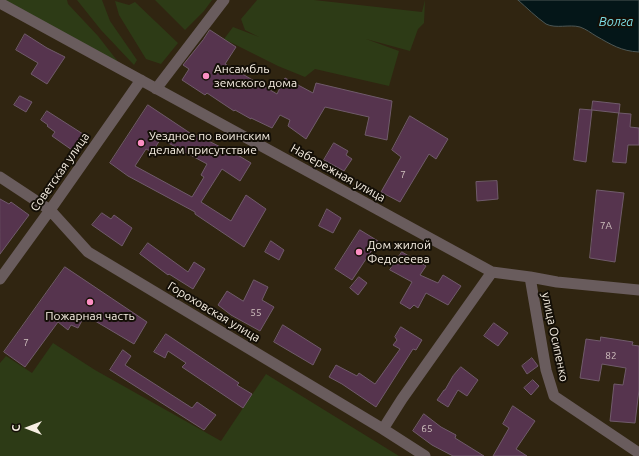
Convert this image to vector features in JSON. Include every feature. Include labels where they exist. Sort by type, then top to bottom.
[{"type":"street","points":[[156,89],[224,0]]},
{"type":"street","name":"Набережная улица","points":[[0,2],[156,89],[492,272],[557,282],[639,290]]},
{"type":"street","name":"Советская улица","points":[[0,279],[140,80]]},
{"type":"street","name":"Гороховская улица","points":[[0,177],[50,210],[88,252],[383,429],[425,456]]},
{"type":"street","points":[[383,429],[402,399],[492,272]]},
{"type":"street","name":"улица Осипенко","points":[[530,277],[546,370],[554,396],[639,453]]},
{"type":"green space","points":[[1,0],[67,0],[68,4],[98,36],[126,72]]},
{"type":"green space","points":[[77,0],[102,0],[110,21],[137,60],[134,65],[101,30]]},
{"type":"green space","points":[[155,0],[212,0],[204,11],[185,30]]},
{"type":"green space","points":[[257,0],[314,0],[422,12],[425,0],[424,23],[418,29],[410,51],[366,39],[399,51],[389,86],[315,69],[305,77],[278,66],[224,39],[233,27],[259,37],[245,30],[241,19]]},
{"type":"green space","points":[[115,1],[129,5],[135,2],[178,43],[161,64],[146,59],[119,15]]},
{"type":"green space","points":[[53,343],[95,370],[221,441],[266,374],[399,456],[0,456],[0,363],[6,356],[32,373]]},
{"type":"water","name":"Волга","points":[[518,0],[639,0],[639,52],[617,47],[580,27],[554,26],[546,24]]},
{"type":"building","points":[[210,30],[236,47],[225,64],[277,94],[285,78],[313,93],[316,83],[392,101],[387,140],[365,135],[369,117],[325,107],[306,139],[288,126],[290,120],[280,115],[272,128],[235,110],[234,111],[207,93],[205,95],[182,80],[189,69],[183,65]]},
{"type":"building","points":[[25,34],[65,57],[47,84],[31,74],[38,63],[16,50]]},
{"type":"building","points":[[20,96],[32,102],[26,112],[14,105]]},
{"type":"building","points":[[593,101],[620,104],[619,113],[592,110]]},
{"type":"building","points":[[148,105],[196,137],[197,135],[251,163],[240,181],[222,169],[201,202],[231,221],[246,195],[266,209],[244,247],[195,214],[195,212],[128,176],[110,163]],"holes":[[[161,139],[207,164],[201,175],[204,177],[192,197],[135,166],[146,149],[152,152]]]},
{"type":"building","points":[[580,109],[592,110],[586,162],[574,160]]},
{"type":"building","points":[[47,111],[83,134],[72,150],[52,136],[55,132],[41,120]]},
{"type":"building","points":[[619,113],[631,114],[630,127],[639,128],[639,145],[628,145],[626,163],[613,162]]},
{"type":"building","points":[[410,116],[448,139],[436,159],[429,154],[400,202],[381,192],[401,157],[392,150]]},
{"type":"building","points":[[334,143],[348,151],[346,155],[352,159],[344,171],[324,160]]},
{"type":"building","points":[[497,181],[498,199],[477,201],[476,182]]},
{"type":"building","points":[[597,190],[624,193],[615,262],[590,258]]},
{"type":"building","points":[[0,199],[9,204],[11,202],[29,215],[0,254]]},
{"type":"building","points":[[327,209],[341,218],[333,233],[319,226]]},
{"type":"building","points":[[102,213],[111,219],[114,215],[132,228],[122,246],[92,225]]},
{"type":"building","name":"Дом жилой Федосеева","points":[[360,230],[378,241],[352,280],[335,269]]},
{"type":"building","points":[[271,241],[284,250],[279,260],[265,252]]},
{"type":"building","points":[[148,243],[188,272],[194,262],[205,269],[193,289],[169,274],[168,275],[140,254]]},
{"type":"building","points":[[402,252],[426,266],[420,275],[438,283],[443,275],[461,286],[448,305],[426,293],[418,308],[414,305],[410,309],[400,303],[412,282],[390,270]]},
{"type":"building","points":[[65,267],[147,322],[134,344],[85,315],[78,328],[71,325],[68,330],[58,322],[25,367],[4,352]]},
{"type":"building","points":[[359,277],[367,283],[358,295],[350,288]]},
{"type":"building","points":[[254,280],[268,287],[262,300],[274,307],[260,331],[231,315],[218,305],[227,291],[243,301]]},
{"type":"building","points":[[494,323],[508,333],[498,346],[484,336]]},
{"type":"building","points":[[283,325],[321,349],[313,365],[274,342]]},
{"type":"building","points":[[401,327],[422,340],[416,350],[413,349],[376,407],[329,377],[336,365],[357,376],[359,373],[375,384],[400,349],[393,345],[397,340],[395,337]]},
{"type":"building","points":[[166,334],[239,383],[237,385],[252,394],[243,408],[182,367],[186,363],[168,351],[165,358],[154,352]]},
{"type":"building","points":[[601,337],[633,342],[632,345],[639,346],[639,390],[635,423],[610,421],[614,384],[623,385],[626,368],[602,364],[599,381],[580,378],[586,339],[600,341]]},
{"type":"building","points":[[123,350],[131,356],[125,365],[192,408],[197,402],[216,415],[204,430],[110,370]]},
{"type":"building","points":[[532,358],[538,366],[527,374],[522,366]]},
{"type":"building","points":[[461,367],[478,380],[467,396],[458,390],[448,407],[437,400]]},
{"type":"building","points":[[533,380],[539,386],[531,395],[524,388]]},
{"type":"building","points":[[513,406],[535,421],[516,449],[527,456],[493,456],[509,428],[503,424]]},
{"type":"building","points":[[424,414],[441,427],[456,435],[455,438],[484,456],[453,456],[432,445],[413,431]]},
{"type":"place","name":"Ансамбль земского дома","points":[[206,76]]},
{"type":"place","name":"Уездное по воинским делам присутствие","points":[[141,143]]},
{"type":"place","name":"Дом жилой Федосеева","points":[[359,252]]},
{"type":"place","name":"Пожарная часть","points":[[90,302]]}]
